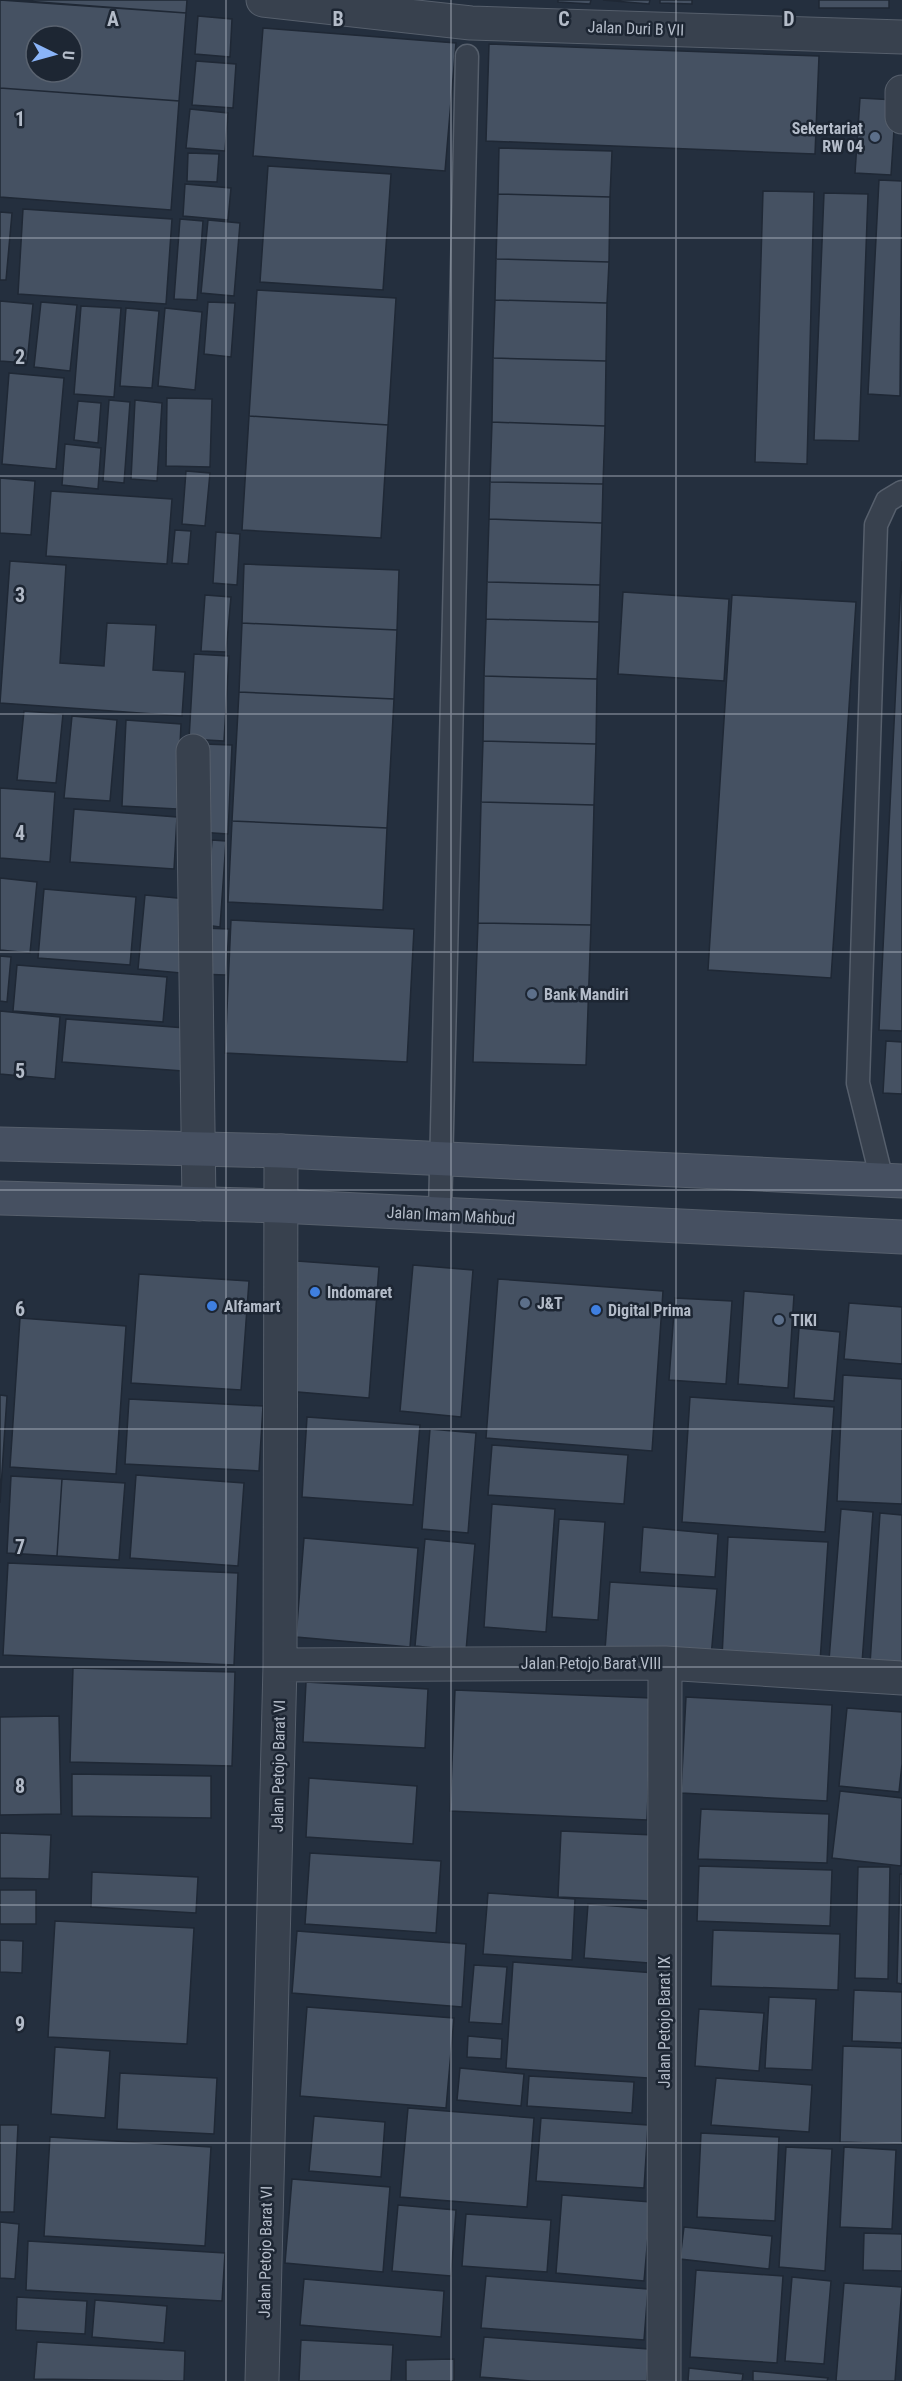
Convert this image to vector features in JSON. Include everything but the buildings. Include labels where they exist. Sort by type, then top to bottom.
[{"type":"main road","points":[[0,1144],[281,1151],[892,1180]]},
{"type":"main road","name":"Jalan Imam Mahbud","points":[[0,1198],[279,1206],[902,1238]]},
{"type":"street","name":"Jalan Duri B VII","points":[[263,0],[471,23],[902,37]]},
{"type":"street","points":[[902,92],[902,117]]},
{"type":"street","points":[[193,751],[199,1204]]},
{"type":"street","name":"Jalan Petojo Barat VI","points":[[262,2381],[280,1665],[279,1206],[281,1151]]},
{"type":"street","name":"Jalan Petojo Barat VIII","points":[[280,1665],[665,1663],[902,1678]]},
{"type":"street","name":"Jalan Petojo Barat IX","points":[[664,2381],[665,1663]]},
{"type":"lane","points":[[440,1214],[467,56]]},
{"type":"lane","points":[[892,1180],[858,1083],[876,525],[887,501],[902,492]]},
{"type":"place","name":"Sekertariat RW 04","points":[[875,137]]},
{"type":"place","name":"Bank Mandiri","points":[[532,994]]},
{"type":"place","name":"Indomaret","points":[[315,1292]]},
{"type":"place","name":"J&T","points":[[525,1303]]},
{"type":"place","name":"Alfamart","points":[[212,1306]]},
{"type":"place","name":"Digital Prima","points":[[596,1310]]},
{"type":"place","name":"TIKI","points":[[779,1320]]}]
